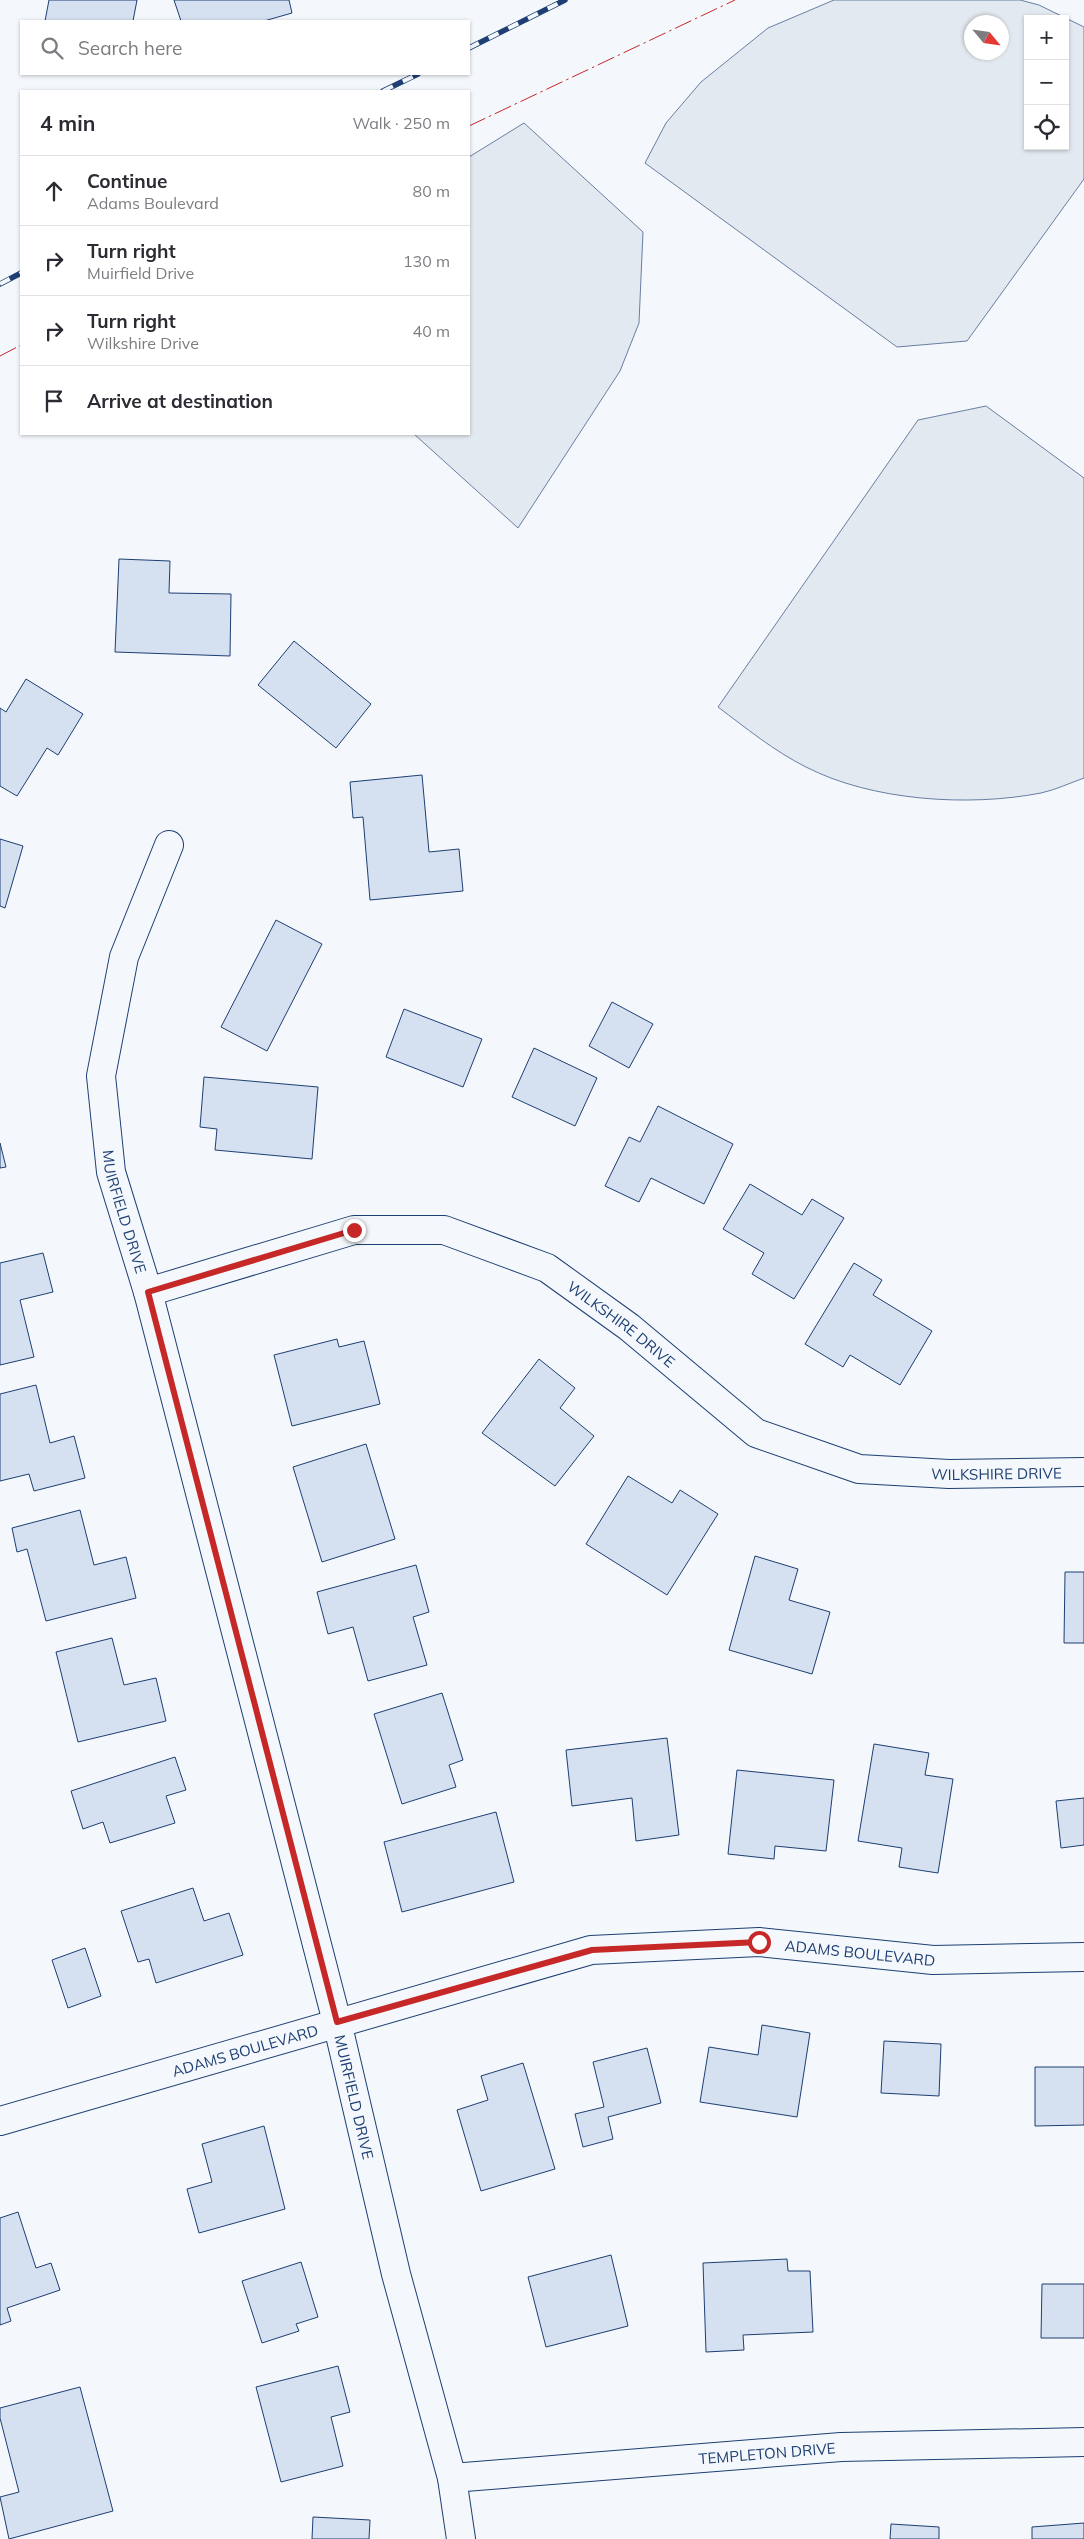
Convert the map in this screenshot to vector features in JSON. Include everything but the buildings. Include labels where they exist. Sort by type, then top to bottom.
[{"type":"street","name":"MUIRFIELD DRIVE","points":[[169,845],[124,957],[101,1076],[111,1172],[148,1292],[337,2022],[396,2274],[452,2478],[461,2539]]},
{"type":"street","name":"WILKSHIRE DRIVE","points":[[148,1292],[354,1230],[444,1230],[547,1268],[629,1327],[756,1433],[859,1469],[949,1474],[1084,1472]]},
{"type":"street","name":"ADAMS BOULEVARD","points":[[0,2121],[337,2022],[592,1950],[759,1942],[933,1960],[1084,1957]]},
{"type":"street","name":"TEMPLETON DRIVE","points":[[452,2478],[841,2447],[1084,2442]]},
{"type":"shaded area","points":[[834,0],[1020,0],[1039,5],[1059,15],[1024,15],[1024,150],[1069,150],[1069,20],[1084,27],[1084,179],[967,341],[897,347],[645,163],[666,123],[701,82],[768,28]]},
{"type":"shaded area","points":[[524,123],[643,232],[639,323],[620,371],[518,528],[415,435],[470,435],[470,156]]},
{"type":"shaded area","points":[[986,406],[1084,478],[1084,778],[1041,793],[983,800],[952,800],[890,794],[860,787],[832,778],[794,761],[771,747],[718,707],[918,420]]},
{"type":"railway","points":[[470,48],[565,0]]},
{"type":"railway","points":[[385,90],[416,75]]},
{"type":"railway","points":[[0,284],[20,274]]},
{"type":"power","points":[[470,126],[735,0]]},
{"type":"power","points":[[0,356],[20,346]]},
{"type":"route","points":[[354,1230],[148,1292],[337,2022],[592,1950],[759,1942]]}]
